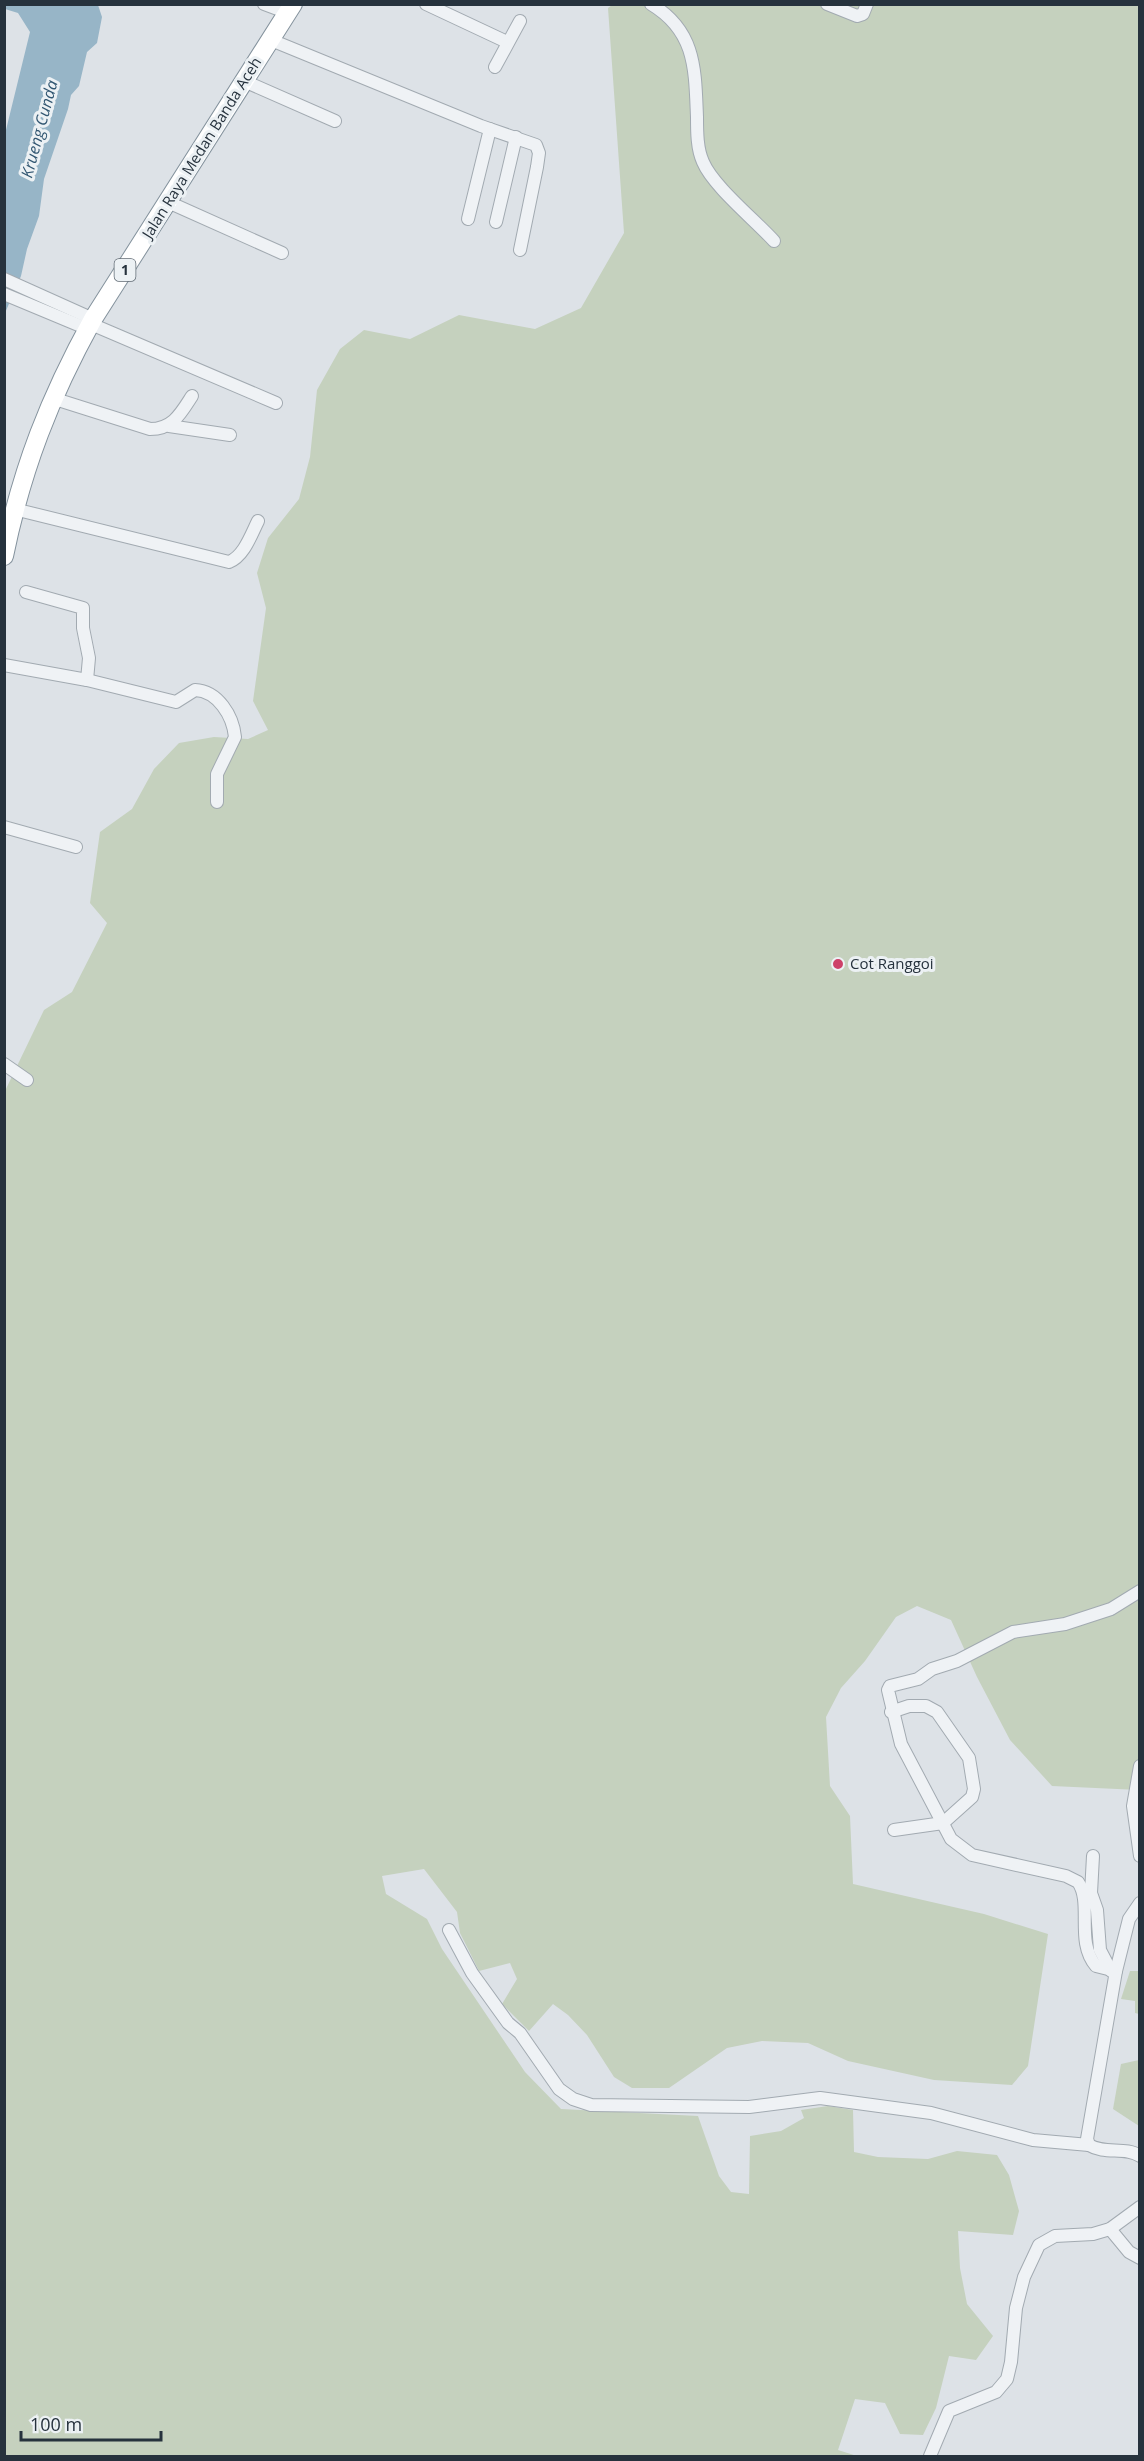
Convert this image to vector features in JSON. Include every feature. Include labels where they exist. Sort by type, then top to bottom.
[{"type":"highway","name":"Jalan Raya Medan Banda Aceh","points":[[4,556],[14,509],[33,443],[52,398],[91,324],[290,9]]},
{"type":"street","points":[[264,4],[290,9]]},
{"type":"street","points":[[426,4],[507,42]]},
{"type":"street","points":[[651,4],[676,23],[687,42],[694,75],[699,146],[706,169],[774,241]]},
{"type":"street","points":[[827,4],[840,7],[857,16],[863,14],[867,4]]},
{"type":"street","points":[[495,67],[520,21]]},
{"type":"street","points":[[271,40],[490,129],[536,145],[539,153],[520,250]]},
{"type":"street","points":[[244,81],[335,121]]},
{"type":"street","points":[[468,219],[490,129]]},
{"type":"street","points":[[496,222],[516,137]]},
{"type":"street","points":[[168,202],[282,253]]},
{"type":"street","points":[[4,279],[28,288],[91,324]]},
{"type":"street","points":[[4,294],[91,324],[276,403]]},
{"type":"street","points":[[169,426],[192,396]]},
{"type":"street","points":[[52,398],[150,429],[169,426],[230,435]]},
{"type":"street","points":[[14,509],[229,562],[236,559],[242,551],[258,521]]},
{"type":"street","points":[[26,592],[83,608],[82,628],[89,658],[87,680]]},
{"type":"street","points":[[4,665],[87,680],[176,702],[195,690],[217,700],[231,719],[235,737],[217,774],[215,787],[217,802]]},
{"type":"street","points":[[4,827],[76,847]]},
{"type":"street","points":[[4,1064],[27,1080]]},
{"type":"street","points":[[1114,1971],[1096,1966],[1090,1958],[1083,1926],[1085,1898],[1078,1882],[1065,1876],[972,1855],[951,1839],[910,1763],[891,1712],[888,1695],[890,1686],[918,1679],[932,1670],[957,1661],[1013,1632],[1065,1624],[1111,1609],[1140,1591]]},
{"type":"street","points":[[891,1712],[909,1706],[926,1706],[937,1712],[947,1722],[969,1758],[973,1776],[972,1797],[943,1823],[894,1830]]},
{"type":"street","points":[[1140,1766],[1133,1806],[1140,1856]]},
{"type":"street","points":[[1092,1856],[1091,1893],[1097,1910],[1100,1950],[1114,1971]]},
{"type":"street","points":[[1089,2145],[1088,2136],[1114,1971],[1140,1903]]},
{"type":"street","points":[[449,1930],[472,1973],[508,2022],[520,2033],[559,2089],[579,2102],[599,2105],[749,2107],[820,2098],[931,2113],[1033,2140],[1089,2145],[1098,2150],[1133,2152],[1140,2156]]},
{"type":"street","points":[[930,2457],[950,2411],[996,2392],[1007,2379],[1011,2362],[1016,2308],[1036,2248],[1055,2236],[1093,2234],[1110,2229],[1140,2207]]},
{"type":"street","points":[[1110,2229],[1124,2247],[1140,2258]]},
{"type":"green space","points":[[612,5],[1139,5],[1139,1790],[1052,1786],[1010,1740],[977,1677],[951,1620],[917,1606],[896,1617],[865,1661],[841,1688],[826,1717],[830,1786],[850,1816],[853,1884],[984,1914],[1048,1934],[1028,2066],[1012,2085],[934,2080],[848,2061],[808,2043],[762,2041],[727,2048],[669,2088],[632,2088],[614,2077],[587,2035],[568,2015],[553,2004],[529,2031],[502,2004],[517,1979],[510,1963],[479,1971],[460,1933],[457,1912],[424,1869],[382,1876],[386,1894],[427,1919],[442,1949],[525,2072],[561,2109],[698,2116],[719,2176],[731,2192],[749,2194],[750,2136],[781,2131],[804,2118],[801,2110],[828,2106],[853,2110],[854,2152],[878,2157],[928,2159],[957,2151],[997,2155],[1009,2175],[1019,2211],[1013,2235],[958,2231],[960,2268],[967,2304],[993,2336],[976,2360],[949,2356],[936,2408],[923,2435],[900,2434],[885,2403],[855,2399],[838,2450],[857,2456],[5,2456],[5,1091],[44,1010],[72,992],[107,923],[90,903],[100,832],[132,809],[154,769],[179,743],[214,737],[248,739],[268,730],[253,701],[266,608],[257,573],[268,538],[299,499],[310,457],[317,390],[340,349],[364,330],[410,339],[459,315],[535,329],[581,308],[624,233],[608,8]]},
{"type":"green space","points":[[1130,1971],[1139,1971],[1139,2014],[1135,2013],[1135,2001],[1121,1999]]},
{"type":"green space","points":[[1140,2060],[1139,2126],[1113,2109],[1121,2064]]},
{"type":"water","name":"Krueng Cunda","points":[[5,5],[98,5],[102,17],[97,43],[87,52],[79,86],[71,95],[44,179],[39,216],[27,249],[21,276],[5,313],[5,134],[30,32],[18,13],[5,9]]},
{"type":"place","name":"Cot Ranggoi","points":[[838,964]]}]
